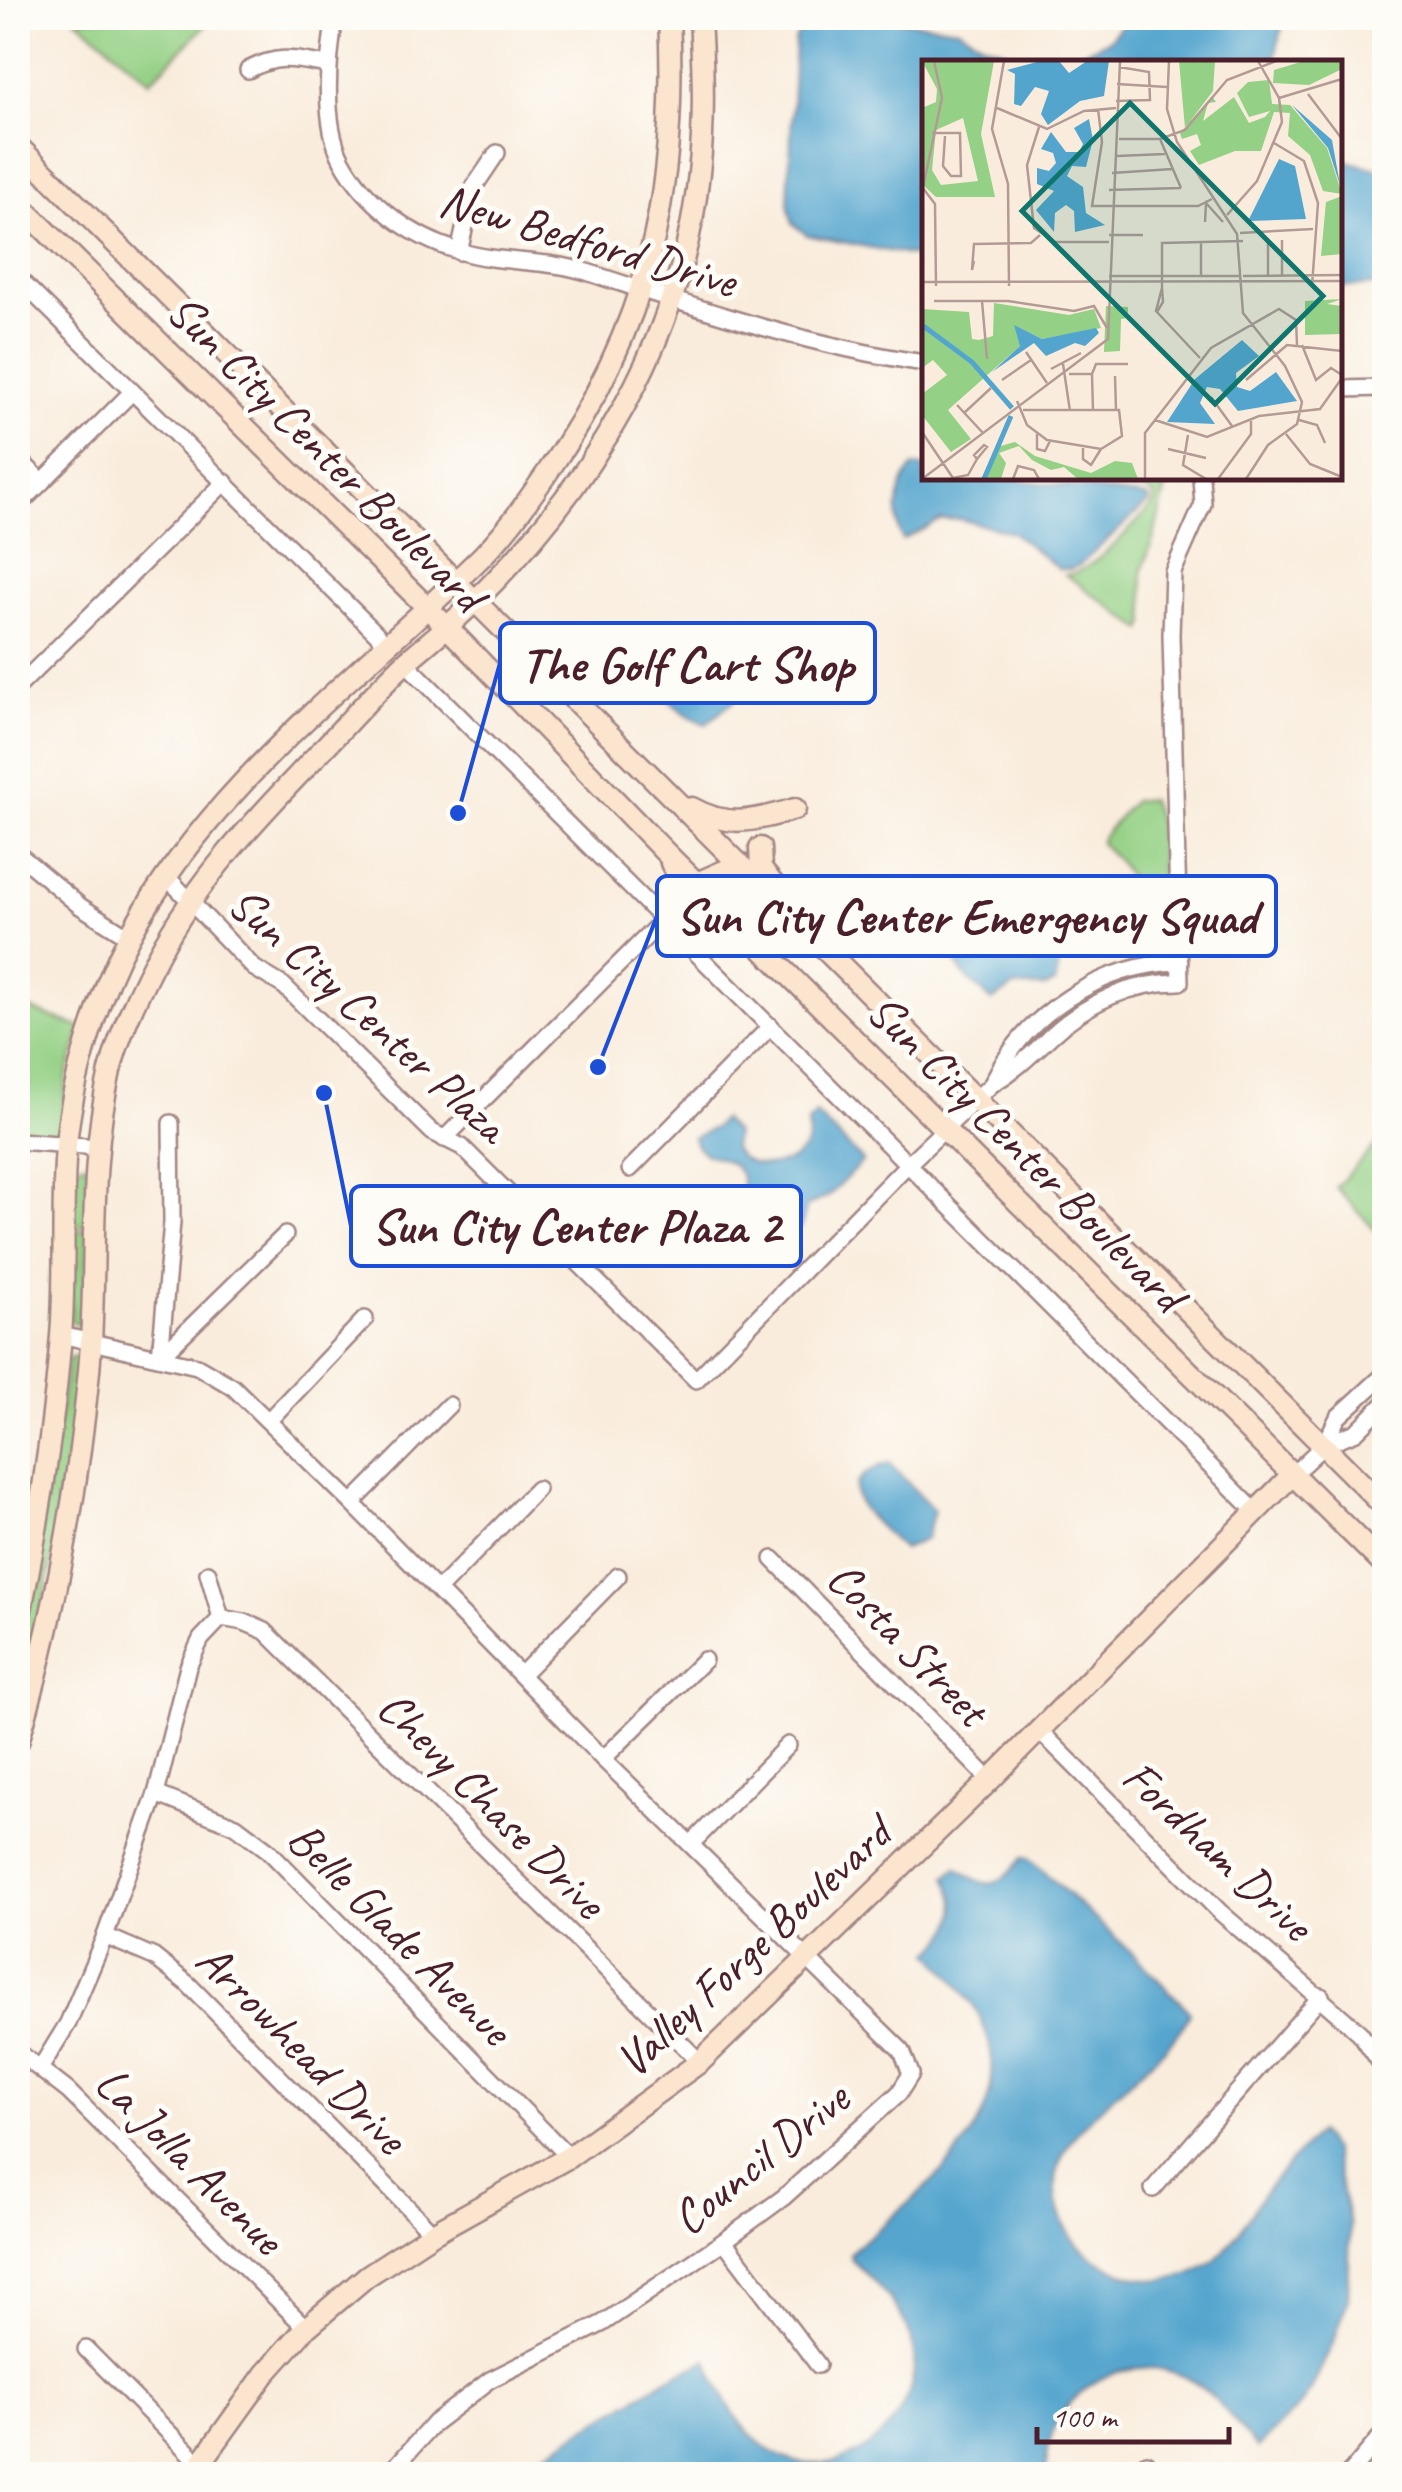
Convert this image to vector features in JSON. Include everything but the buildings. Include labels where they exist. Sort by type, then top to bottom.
[{"type":"street","name":"New Bedford Drive","points":[[335,18],[327,64],[331,117],[340,158],[372,201],[412,231],[460,252],[582,271],[670,302],[758,326],[922,362]]},
{"type":"street","points":[[18,1624],[48,1461],[61,1336],[66,1143],[95,1010],[129,937],[165,875],[200,828],[507,528],[565,447],[601,387],[640,291],[658,230],[670,106],[669,18]]},
{"type":"street","points":[[18,1742],[44,1656],[74,1502],[90,1340],[98,1147],[110,1070],[126,1024],[159,953],[226,850],[406,662],[475,602],[558,508],[630,402],[670,302],[699,174],[700,18]]},
{"type":"street","points":[[1382,18],[1384,66]]},
{"type":"street","points":[[248,70],[269,59],[282,58],[327,64]]},
{"type":"street","points":[[670,106],[702,108]]},
{"type":"street","name":"Sun City Center Boulevard","points":[[18,146],[1384,1506]]},
{"type":"street","points":[[460,252],[474,186],[497,153]]},
{"type":"street","name":"Sun City Center Boulevard","points":[[18,203],[1384,1566]]},
{"type":"street","points":[[18,278],[387,644]]},
{"type":"street","points":[[1342,388],[1384,388]]},
{"type":"street","points":[[18,506],[132,392]]},
{"type":"street","points":[[18,458],[42,482]]},
{"type":"street","points":[[992,1084],[1018,1070],[1055,1032],[1093,1005],[1137,986],[1180,982],[1171,654],[1173,572],[1203,504],[1202,480]]},
{"type":"street","points":[[18,687],[225,482]]},
{"type":"street","points":[[406,662],[1256,1512]]},
{"type":"street","points":[[665,790],[704,815],[731,822],[795,808]]},
{"type":"street","points":[[760,848],[758,862],[768,878],[836,948],[858,981]]},
{"type":"street","points":[[665,852],[682,884],[677,901]]},
{"type":"street","points":[[18,854],[80,906],[129,937]]},
{"type":"street","points":[[444,1139],[677,901],[697,884],[740,864]]},
{"type":"street","name":"Sun City Center Plaza","points":[[165,875],[254,968],[284,986],[432,1132],[462,1147],[696,1380],[992,1084]]},
{"type":"street","points":[[664,918],[692,904],[722,908]]},
{"type":"street","points":[[992,1084],[1005,1056],[1045,1016],[1074,994],[1131,966],[1180,962]]},
{"type":"street","points":[[95,1010],[126,1024]]},
{"type":"street","points":[[630,1169],[772,1026]]},
{"type":"street","points":[[160,1358],[172,1222],[171,1123]]},
{"type":"street","points":[[18,1141],[98,1147]]},
{"type":"street","points":[[160,1358],[285,1235]]},
{"type":"street","points":[[269,1420],[364,1319]]},
{"type":"street","name":"Council Drive","points":[[61,1336],[197,1366],[233,1387],[902,2051],[911,2074],[899,2094],[784,2197],[603,2323],[490,2380],[434,2424],[390,2474]]},
{"type":"street","points":[[1293,1474],[1324,1445],[1338,1417],[1384,1374]]},
{"type":"street","points":[[352,1503],[449,1404]]},
{"type":"street","points":[[1324,1445],[1356,1432],[1384,1404]]},
{"type":"street","name":"Valley Forge Boulevard","points":[[197,2470],[265,2374],[306,2328],[367,2276],[433,2233],[569,2157],[700,2062],[990,1780],[1293,1474]]},
{"type":"street","points":[[438,1590],[537,1489]]},
{"type":"street","name":"Costa Street","points":[[773,1559],[990,1780]]},
{"type":"street","points":[[41,2067],[68,2023],[104,1936],[156,1794],[188,1667],[200,1639],[221,1618],[208,1573]]},
{"type":"street","points":[[522,1674],[618,1576]]},
{"type":"street","name":"Chevy Chase Drive","points":[[221,1618],[244,1622],[265,1632],[700,2062]]},
{"type":"street","points":[[603,1758],[704,1660]]},
{"type":"street","name":"Fordham Drive","points":[[1040,1730],[1220,1912],[1360,2033],[1384,2068]]},
{"type":"street","points":[[691,1844],[788,1745]]},
{"type":"street","name":"Belle Glade Avenue","points":[[156,1794],[236,1826],[268,1850],[569,2157]]},
{"type":"street","name":"Arrowhead Drive","points":[[104,1936],[154,1957],[188,1984],[433,2233]]},
{"type":"street","points":[[1153,2189],[1321,1996]]},
{"type":"street","name":"La Jolla Avenue","points":[[18,2052],[41,2067],[306,2328]]},
{"type":"street","points":[[724,2241],[818,2364]]},
{"type":"street","points":[[86,2349],[197,2470]]},
{"type":"street","points":[[1349,2474],[1384,2434]]},
{"type":"green space","points":[[76,18],[213,18],[150,81]]},
{"type":"green space","points":[[1089,483],[1166,486],[1142,571],[1146,623],[1143,630],[1066,575],[1089,566],[1112,546],[1153,505],[1155,497],[1148,491]]},
{"type":"green space","points":[[1150,799],[1159,828],[1159,932],[1152,942],[1119,948],[1133,917],[1134,891],[1124,868],[1100,843],[1133,801]]},
{"type":"green space","points":[[18,1005],[82,1028],[67,1077],[61,1136],[18,1133]]},
{"type":"green space","points":[[1384,1137],[1384,1240],[1336,1187]]},
{"type":"green space","points":[[84,1163],[88,1166],[89,1225],[72,1225],[73,1168]]},
{"type":"green space","points":[[72,1230],[89,1230],[85,1321],[78,1325],[70,1321]]},
{"type":"green space","points":[[75,1357],[81,1361],[75,1439],[36,1643],[28,1644],[22,1634],[68,1359]]},
{"type":"water","points":[[805,18],[880,18],[958,28],[982,43],[1024,57],[1066,60],[922,60],[922,258],[807,235],[793,224],[788,204],[795,41]]},
{"type":"water","points":[[1128,18],[1284,18],[1274,60],[1066,60],[1109,40]]},
{"type":"water","points":[[1342,160],[1384,171],[1384,285],[1342,287]]},
{"type":"water","points":[[915,466],[922,467],[922,480],[1022,480],[1146,497],[1150,501],[1081,564],[1059,569],[1012,532],[959,519],[940,520],[903,540],[898,501]]},
{"type":"water","points":[[693,660],[739,680],[747,690],[706,724],[676,707],[656,680],[670,665]]},
{"type":"water","points":[[1037,883],[1044,884],[1057,919],[1060,946],[1055,983],[1046,987],[1014,987],[992,1001],[956,963],[1000,915]]},
{"type":"water","points":[[816,1114],[863,1161],[829,1196],[807,1206],[801,1227],[786,1230],[768,1226],[745,1205],[738,1171],[700,1150],[693,1138],[715,1127],[721,1119],[735,1133],[733,1149],[743,1159],[755,1164],[783,1163],[804,1149],[807,1124]]},
{"type":"water","points":[[889,1463],[934,1510],[926,1539],[903,1549],[868,1515],[856,1492],[858,1481]]},
{"type":"water","points":[[1023,1858],[1029,1858],[1131,1952],[1190,2012],[1165,2048],[1093,2115],[1065,2150],[1056,2179],[1057,2202],[1070,2234],[1085,2251],[1136,2277],[1173,2278],[1190,2274],[1223,2252],[1267,2189],[1318,2132],[1332,2150],[1350,2225],[1348,2299],[1334,2341],[1300,2406],[1257,2448],[1196,2383],[1159,2369],[1134,2369],[1088,2386],[1070,2403],[1056,2424],[1048,2448],[1047,2474],[511,2474],[667,2379],[707,2360],[727,2402],[754,2438],[780,2456],[807,2464],[833,2462],[858,2452],[898,2416],[909,2391],[914,2365],[911,2338],[894,2305],[851,2259],[850,2253],[933,2181],[978,2123],[990,2092],[992,2057],[976,2011],[931,1952],[947,1935],[955,1918],[956,1908],[946,1877],[957,1867],[978,1880],[992,1883],[1006,1876]]},
{"type":"place","name":"The Golf Cart Shop","points":[[458,813]]},
{"type":"place","name":"Sun City Center Emergency Squad","points":[[598,1067]]},
{"type":"place","name":"Sun City Center Plaza 2","points":[[324,1093]]}]
